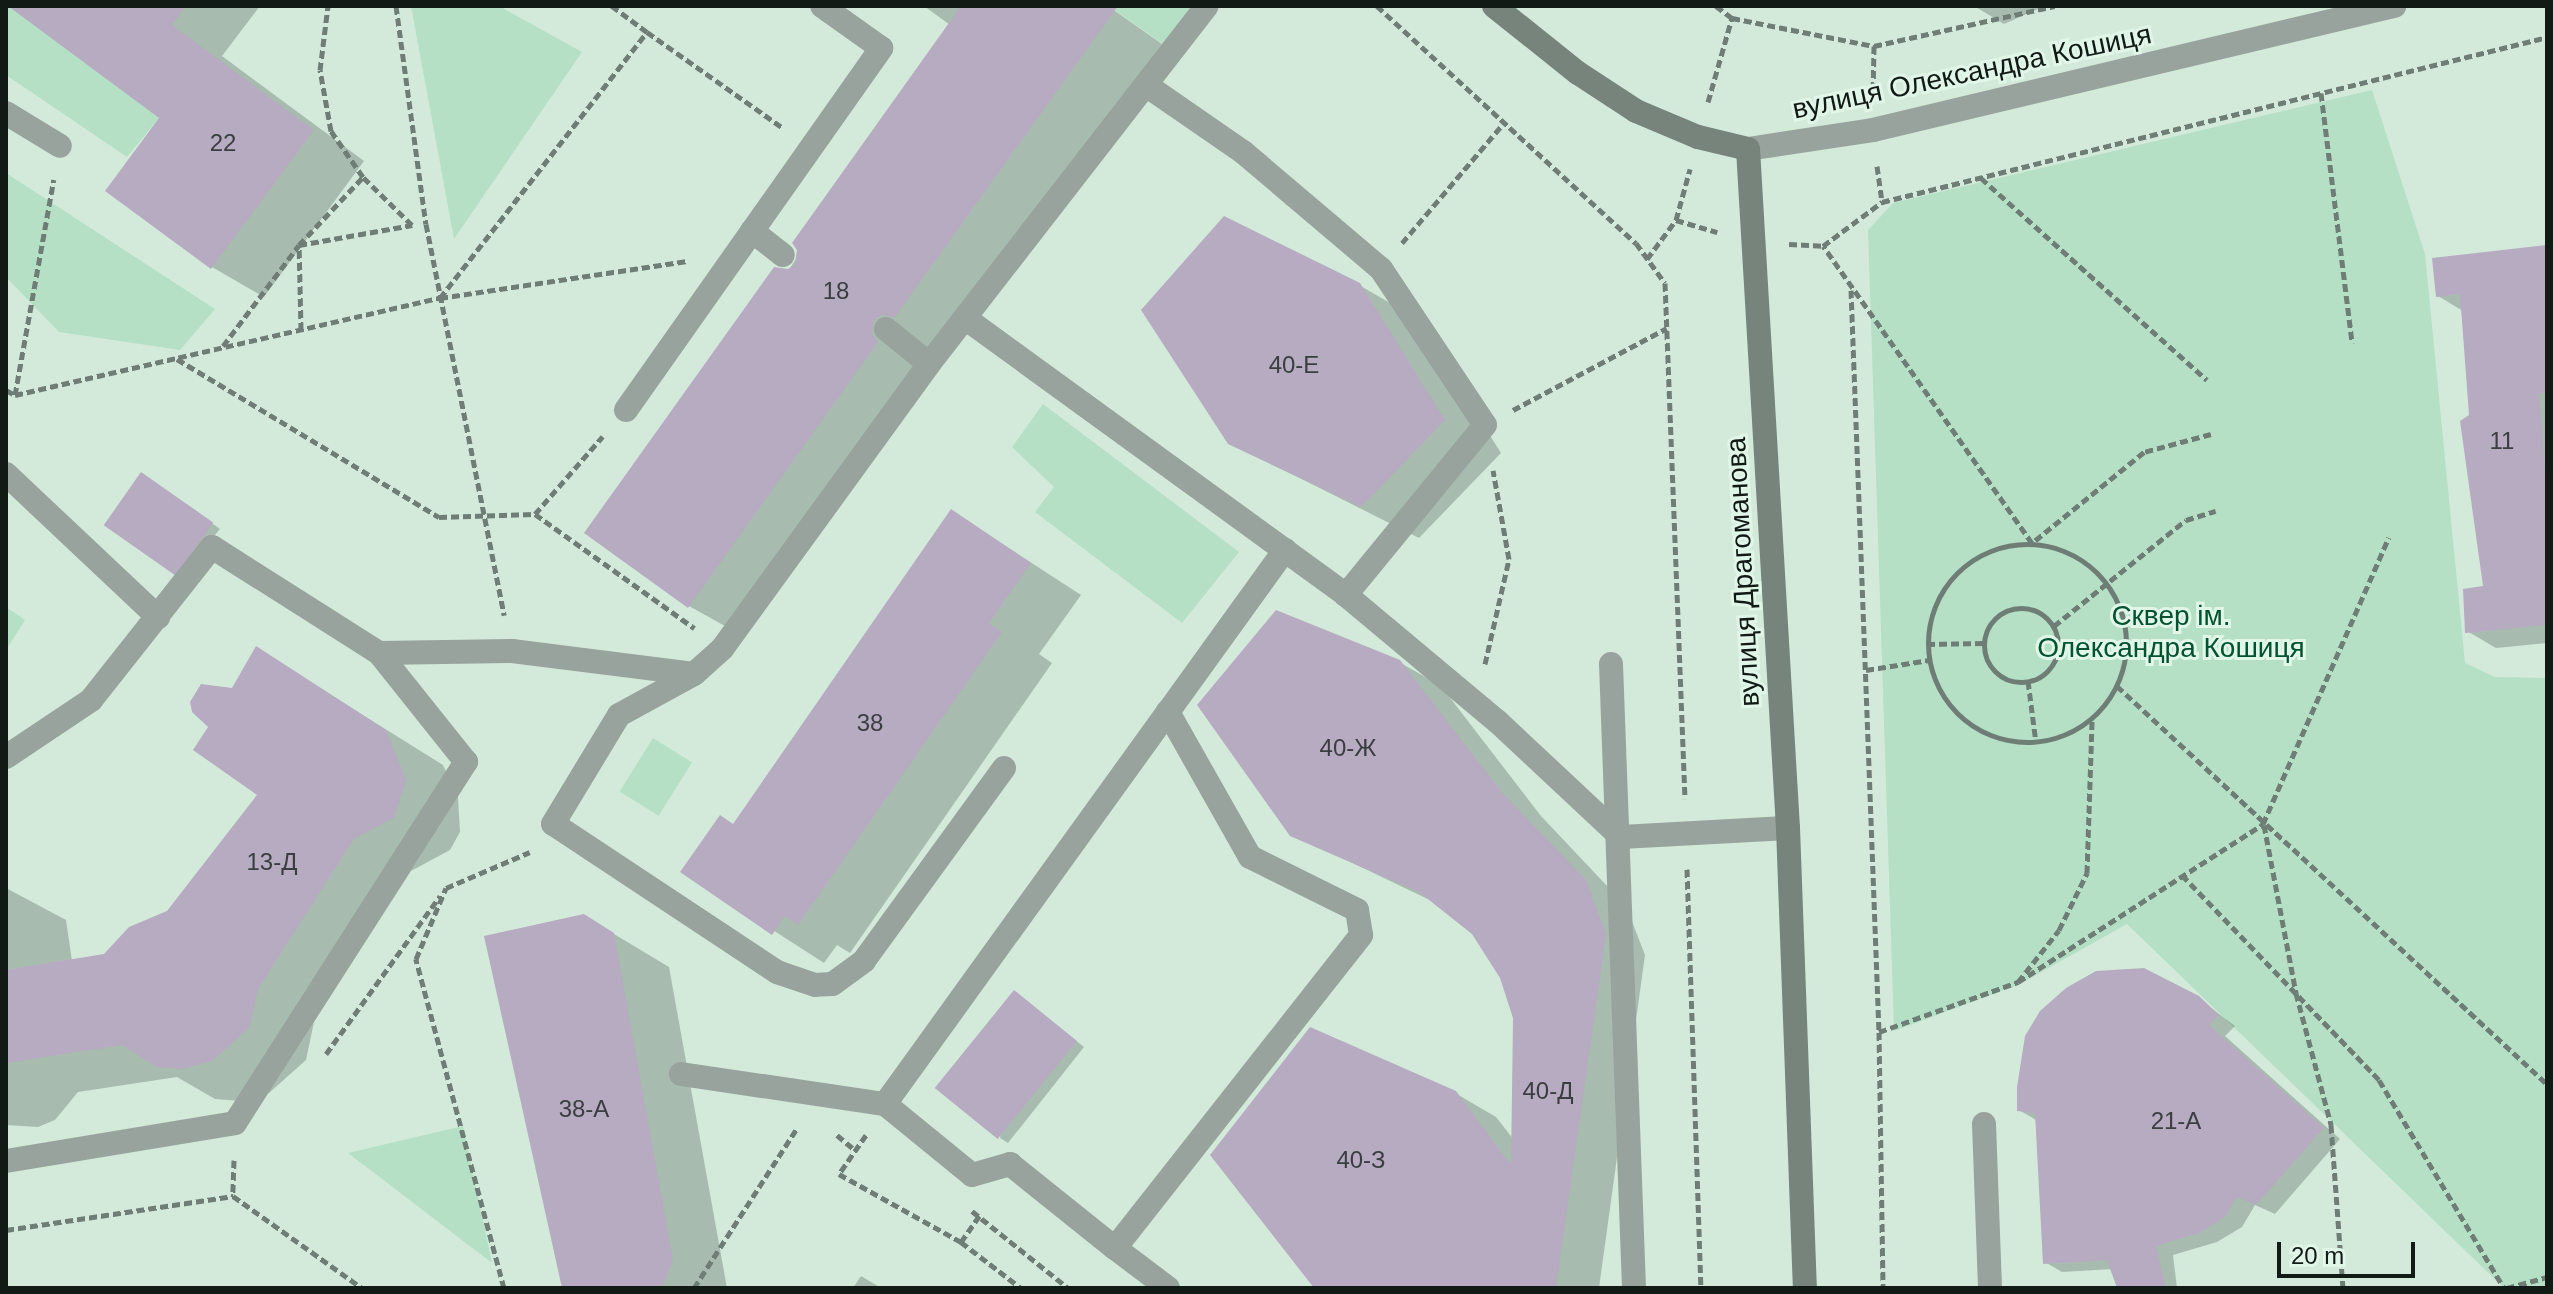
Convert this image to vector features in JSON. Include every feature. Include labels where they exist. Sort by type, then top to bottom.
[{"type":"street","points":[[626,410],[881,48],[822,6]]},
{"type":"street","points":[[1004,768],[864,961],[832,984],[815,985],[777,972],[553,824],[619,715],[694,674],[722,649],[929,364],[1207,6]]},
{"type":"street","points":[[1494,6],[1578,73],[1636,111],[1698,137],[1748,149]]},
{"type":"street","name":"вулиця Олександра Кошиця","points":[[1748,149],[1873,130],[2378,8]]},
{"type":"street","points":[[1146,85],[1243,152],[1381,269],[1485,425],[1346,595]]},
{"type":"street","points":[[6,113],[60,146]]},
{"type":"street","name":"вулиця Драгоманова","points":[[1748,149],[1788,828],[1805,1288]]},
{"type":"street","points":[[752,231],[783,255]]},
{"type":"street","points":[[965,318],[1346,595],[1476,704],[1621,837],[1686,837],[1788,828]]},
{"type":"street","points":[[886,329],[929,364]]},
{"type":"street","points":[[6,474],[158,617]]},
{"type":"street","points":[[6,757],[91,700],[212,547],[379,653],[466,762],[235,1123],[6,1161]]},
{"type":"street","points":[[885,1104],[1285,550]]},
{"type":"street","points":[[379,653],[512,651],[694,674]]},
{"type":"street","points":[[1611,664],[1621,837],[1634,1288]]},
{"type":"street","points":[[1115,1248],[1361,935],[1357,910],[1250,857],[1168,712]]},
{"type":"street","points":[[681,1074],[885,1104],[972,1175],[1010,1164],[1168,1288]]},
{"type":"street","points":[[1984,1124],[1990,1288]]},
{"type":"path","points":[[328,6],[320,70],[331,131],[363,177],[412,225]]},
{"type":"path","points":[[396,6],[426,224],[512,651]]},
{"type":"path","points":[[612,6],[811,147]]},
{"type":"path","points":[[1377,6],[1636,243],[1665,283],[1701,1288]]},
{"type":"path","points":[[1716,6],[1732,18],[1874,46],[2055,6]]},
{"type":"path","points":[[440,298],[647,32]]},
{"type":"path","points":[[2032,543],[1823,246],[1882,202],[2547,37]]},
{"type":"path","points":[[1874,46],[1873,130],[1882,202]]},
{"type":"path","points":[[2321,93],[2352,343]]},
{"type":"path","points":[[1381,269],[1503,124]]},
{"type":"path","points":[[15,395],[60,146]]},
{"type":"path","points":[[222,348],[299,245],[363,177]]},
{"type":"path","points":[[1981,177],[2207,380]]},
{"type":"path","points":[[299,245],[426,224]]},
{"type":"path","points":[[299,245],[301,330]]},
{"type":"path","points":[[6,390],[15,395],[440,298],[736,254]]},
{"type":"path","points":[[1851,287],[1879,1032],[1883,1288]]},
{"type":"path","points":[[1476,704],[1509,559],[1485,425],[1667,328]]},
{"type":"path","points":[[176,358],[439,517],[535,514],[722,649]]},
{"type":"path","points":[[535,514],[626,410]]},
{"type":"path","points":[[2032,543],[2144,452],[2211,434]]},
{"type":"path","points":[[2054,626],[2186,520],[2216,511]]},
{"type":"path","points":[[1879,1032],[2018,982],[2263,824],[2389,537]]},
{"type":"path","points":[[2032,543],[2061,549],[2087,563],[2108,583],[2123,612],[2128,643],[2117,686],[2092,719],[2065,736],[2036,743],[2006,741],[1979,731],[1955,713],[1938,688],[1927,644],[1933,612],[1948,583],[1971,561],[2000,547],[2032,543]]},
{"type":"path","points":[[2018,607],[2039,611],[2054,626],[2055,660],[2040,677],[2028,681],[1997,673],[1984,643],[1991,623],[2018,607]]},
{"type":"path","points":[[1927,644],[1984,643]]},
{"type":"path","points":[[1866,670],[1929,660]]},
{"type":"path","points":[[2028,681],[2036,743]]},
{"type":"path","points":[[2117,686],[2547,1084]]},
{"type":"path","points":[[2018,982],[2059,930],[2087,873],[2092,719]]},
{"type":"path","points":[[316,1067],[446,888],[532,851],[553,824]]},
{"type":"path","points":[[2263,824],[2296,993],[2331,1125],[2343,1288]]},
{"type":"path","points":[[2182,875],[2379,1080],[2506,1288],[2547,1277]]},
{"type":"path","points":[[446,888],[416,959],[504,1288]]},
{"type":"path","points":[[694,1288],[800,1123]]},
{"type":"path","points":[[832,1130],[855,1150]]},
{"type":"path","points":[[233,1196],[233,1161],[245,1151]]},
{"type":"path","points":[[839,1174],[961,1242],[1021,1288]]},
{"type":"path","points":[[6,1230],[233,1196],[362,1288]]},
{"type":"path","points":[[961,1242],[979,1216]]},
{"type":"green space","points":[[6,6],[38,6],[159,118],[127,157],[6,75]]},
{"type":"green space","points":[[411,6],[499,6],[582,52],[454,239]]},
{"type":"green space","points":[[1109,6],[1207,6],[1173,51]]},
{"type":"green space","name":"Сквер ім. Олександра Кошиця","points":[[2372,90],[2425,254],[2465,663],[2495,677],[2547,678],[2547,1288],[2504,1288],[2127,924],[2018,985],[1894,1031],[1868,230],[1893,203]]},
{"type":"green space","points":[[6,173],[215,309],[180,350],[59,332],[6,277]]},
{"type":"green space","points":[[1043,404],[1239,552],[1182,623],[1035,512],[1054,487],[1012,447]]},
{"type":"green space","points":[[6,607],[25,620],[6,650]]},
{"type":"green space","points":[[653,738],[692,762],[659,816],[620,791]]},
{"type":"green space","points":[[463,1126],[492,1263],[348,1153]]},
{"type":"building","points":[[8,6],[186,6],[172,25],[314,130],[211,269],[105,191],[159,118]]},
{"type":"building","points":[[961,6],[1118,6],[895,317],[881,315],[874,320],[872,334],[878,342],[688,608],[584,533],[774,267],[788,269],[795,264],[797,250],[792,243]]},
{"type":"building","points":[[1224,216],[1360,283],[1445,420],[1361,507],[1228,444],[1141,310]]},
{"type":"building","points":[[2547,245],[2547,393],[2539,393],[2547,499],[2547,625],[2465,633],[2463,589],[2483,586],[2460,421],[2469,415],[2460,294],[2436,297],[2432,258]]},
{"type":"building","points":[[141,472],[213,522],[176,576],[104,525]]},
{"type":"building","points":[[951,509],[1031,563],[989,623],[1002,632],[798,925],[785,916],[772,935],[680,872],[720,815],[733,824]]},
{"type":"building","points":[[1276,610],[1400,660],[1501,791],[1586,880],[1606,934],[1556,1288],[1314,1288],[1210,1155],[1310,1027],[1456,1091],[1511,1165],[1513,1018],[1500,978],[1472,934],[1419,892],[1290,836],[1197,705]]},
{"type":"building","points":[[256,646],[386,730],[406,780],[394,818],[354,839],[258,989],[250,1027],[212,1061],[182,1069],[156,1067],[123,1045],[6,1063],[6,970],[104,954],[129,927],[167,911],[257,795],[193,750],[208,727],[192,712],[190,702],[201,684],[232,688]]},
{"type":"building","points":[[584,914],[614,933],[673,1260],[662,1288],[562,1288],[484,936]]},
{"type":"building","points":[[2144,968],[2199,996],[2219,1015],[2209,1025],[2324,1128],[2256,1205],[2237,1197],[2224,1218],[2199,1233],[2156,1246],[2166,1288],[2117,1288],[2107,1260],[2043,1264],[2035,1113],[2017,1111],[2017,1087],[2025,1036],[2040,1011],[2066,988],[2096,971]]},
{"type":"building","points":[[1014,990],[1077,1041],[998,1139],[935,1088]]}]
